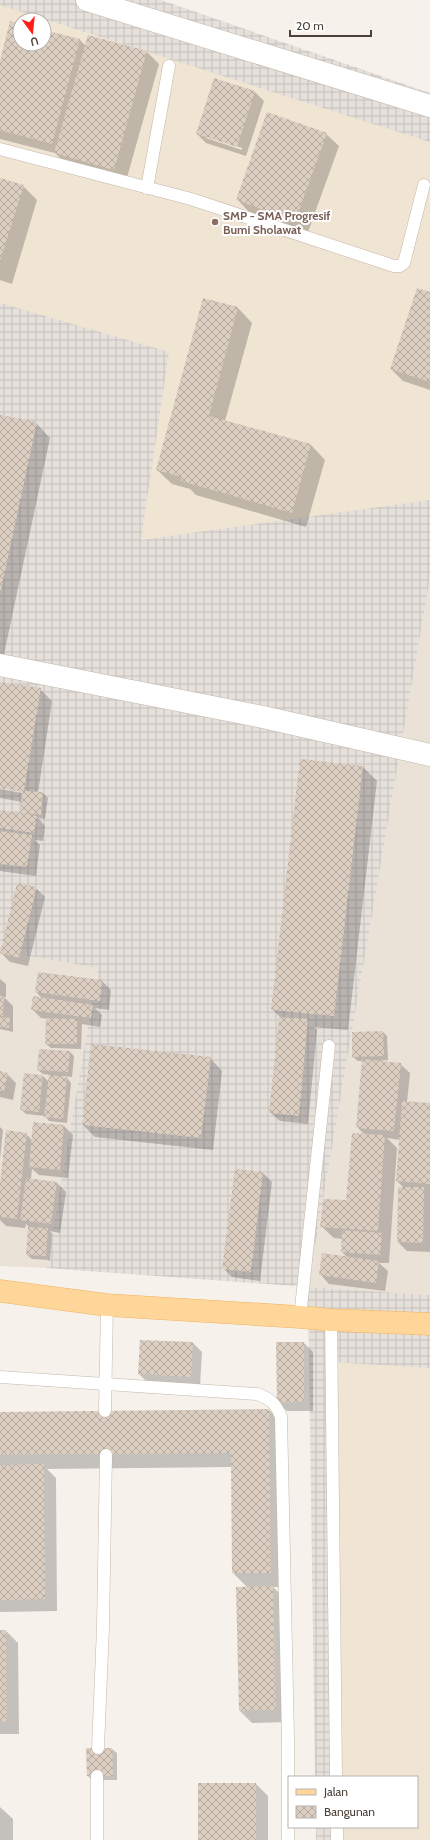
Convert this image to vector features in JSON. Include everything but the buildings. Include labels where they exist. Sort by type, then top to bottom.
[{"type":"main road","points":[[0,1292],[107,1305],[330,1320],[430,1324]]},
{"type":"street","points":[[87,0],[430,106]]},
{"type":"street","points":[[0,665],[263,717],[430,755]]},
{"type":"lane","points":[[147,188],[169,66]]},
{"type":"lane","points":[[0,149],[191,199],[394,266],[400,266],[404,263],[424,185]]},
{"type":"lane","points":[[300,1317],[329,1046]]},
{"type":"lane","points":[[105,1411],[104,1384],[107,1305]]},
{"type":"lane","points":[[330,1320],[336,1776]]},
{"type":"lane","points":[[0,1377],[257,1394],[269,1398],[277,1406],[281,1418],[288,1730],[288,1840]]},
{"type":"lane","points":[[98,1748],[103,1626],[106,1455]]},
{"type":"lane","points":[[97,1776],[97,1840]]},
{"type":"lane","points":[[337,1828],[337,1840]]},
{"type":"shaded area","points":[[0,0],[161,0],[430,93],[430,578],[308,1287],[46,1268],[98,968],[0,951]]},
{"type":"shaded area","name":"SMP - SMA Progresif Bumi Sholawat","points":[[0,5],[22,12],[12,12],[12,52],[52,52],[52,22],[430,142],[430,500],[141,540],[169,352],[0,303]]},
{"type":"shaded area","points":[[430,578],[430,1295],[308,1287]]},
{"type":"shaded area","points":[[0,951],[98,967],[46,1268],[0,1266]]},
{"type":"shaded area","points":[[308,1287],[430,1295],[430,1840],[316,1840],[316,1828],[418,1828],[418,1776],[315,1776]]},
{"type":"shaded area","points":[[330,1362],[430,1368],[430,1840],[337,1840],[337,1828],[418,1828],[418,1776],[336,1776]]},
{"type":"place","name":"SMP - SMA Progresif Bumi Sholawat","points":[[215,222]]}]
